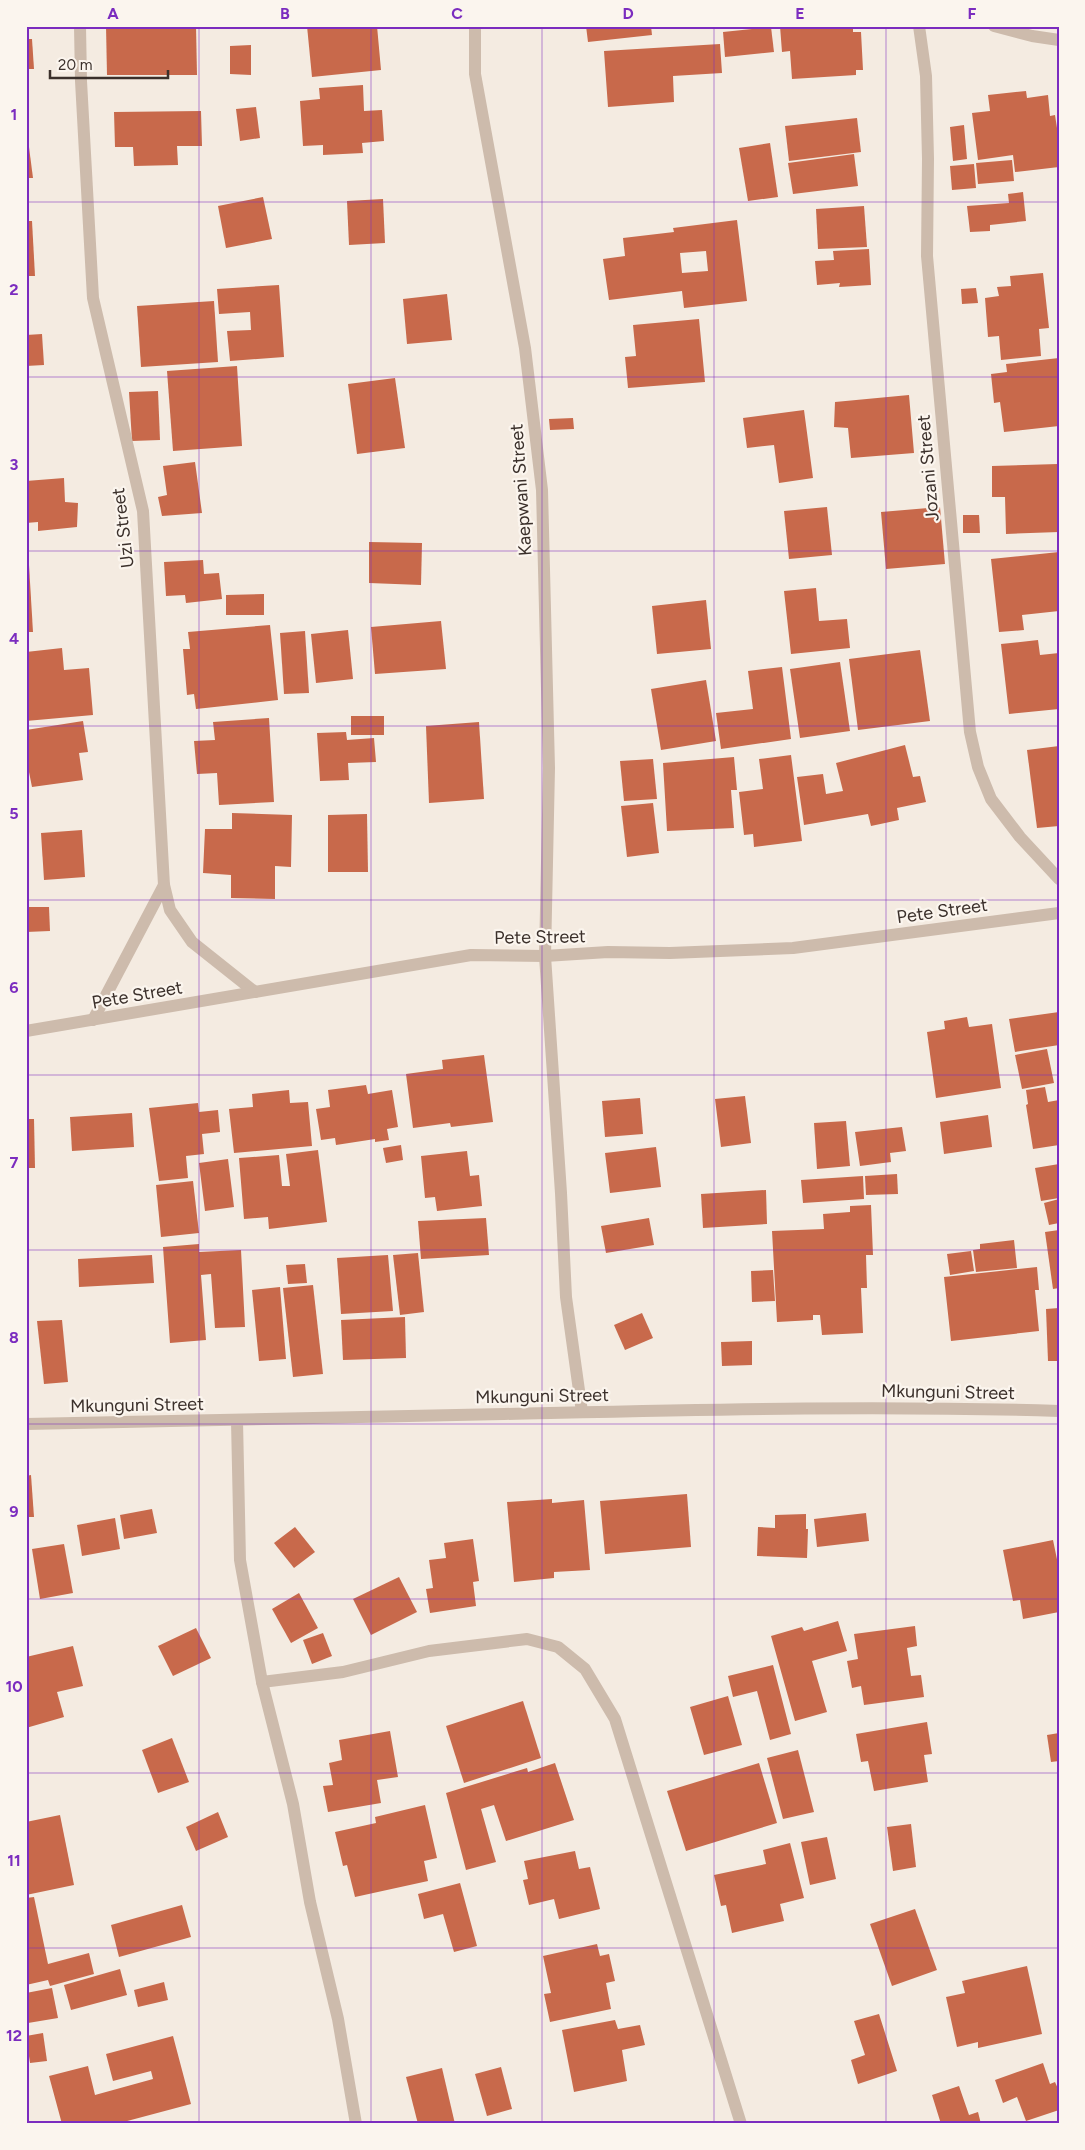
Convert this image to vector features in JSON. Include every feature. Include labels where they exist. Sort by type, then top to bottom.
[{"type":"street","name":"Uzi Street","points":[[80,26],[81,80],[93,298],[143,510],[164,886],[170,910],[192,942],[255,992]]},
{"type":"street","name":"Kaepwani Street","points":[[475,26],[474,74],[525,348],[542,490],[549,768],[545,956],[561,1183],[566,1297],[582,1412]]},
{"type":"street","name":"Jozani Street","points":[[919,26],[926,76],[928,159],[927,256],[970,732],[978,767],[991,799],[1020,837],[1059,879]]},
{"type":"street","points":[[994,26],[1032,36],[1059,40]]},
{"type":"street","points":[[93,1020],[164,886]]},
{"type":"street","name":"Pete Street","points":[[26,1032],[471,955],[545,956],[608,952],[670,953],[793,948],[1059,913]]},
{"type":"street","name":"Mkunguni Street","points":[[26,1424],[237,1421],[582,1412],[944,1408],[1059,1412]]},
{"type":"street","points":[[237,1421],[240,1560],[262,1682],[292,1804],[310,1902],[338,2019],[356,2124]]},
{"type":"street","points":[[262,1682],[344,1672],[429,1651],[527,1639],[558,1647],[585,1669],[615,1719],[741,2124]]},
{"type":"building","points":[[106,26],[196,26],[197,75],[107,75]]},
{"type":"building","points":[[307,26],[377,26],[381,70],[312,77]]},
{"type":"building","points":[[586,26],[651,26],[652,35],[588,42]]},
{"type":"building","points":[[780,26],[853,26],[853,32],[861,32],[863,70],[856,70],[856,75],[792,79],[790,51],[782,52]]},
{"type":"building","points":[[771,27],[774,52],[725,57],[723,32]]},
{"type":"building","points":[[26,39],[32,39],[34,69],[26,69]]},
{"type":"building","points":[[720,44],[722,73],[673,76],[674,102],[608,107],[604,51]]},
{"type":"building","points":[[251,45],[251,75],[230,74],[230,46]]},
{"type":"building","points":[[363,85],[364,111],[382,110],[384,141],[362,143],[363,153],[323,155],[323,145],[303,146],[300,101],[320,99],[319,88]]},
{"type":"building","points":[[1026,91],[1027,98],[1048,95],[1050,116],[1055,115],[1059,141],[1059,167],[1015,172],[1013,155],[978,160],[972,113],[990,111],[988,95]]},
{"type":"building","points":[[256,107],[260,138],[240,141],[236,109]]},
{"type":"building","points":[[201,111],[202,146],[177,146],[178,165],[134,166],[133,147],[115,147],[114,112]]},
{"type":"building","points":[[857,118],[861,152],[789,161],[785,126]]},
{"type":"building","points":[[26,124],[33,178],[26,178]]},
{"type":"building","points":[[964,125],[967,159],[953,161],[950,127]]},
{"type":"building","points":[[770,143],[778,197],[748,201],[739,148]]},
{"type":"building","points":[[854,154],[858,186],[793,194],[788,163]]},
{"type":"building","points":[[1012,160],[1014,181],[978,184],[976,163]]},
{"type":"building","points":[[974,164],[976,188],[952,190],[950,166]]},
{"type":"building","points":[[1023,192],[1026,221],[990,225],[990,231],[970,232],[967,206],[1009,203],[1008,194]]},
{"type":"building","points":[[263,197],[272,239],[226,248],[218,206]]},
{"type":"building","points":[[383,199],[385,243],[349,245],[347,201]]},
{"type":"building","points":[[864,206],[867,247],[818,249],[816,209]]},
{"type":"building","points":[[737,220],[747,301],[684,308],[682,291],[609,300],[603,259],[625,256],[623,238],[674,232],[673,228]],"holes":[[[706,251],[708,271],[682,273],[680,253]]]},
{"type":"building","points":[[26,221],[32,221],[35,276],[26,276]]},
{"type":"building","points":[[869,249],[871,285],[839,287],[840,283],[817,285],[815,261],[834,260],[833,251]]},
{"type":"building","points":[[1043,273],[1049,328],[1039,329],[1041,356],[1001,360],[999,336],[988,337],[985,298],[999,296],[997,287],[1011,286],[1010,276]]},
{"type":"building","points":[[279,285],[284,357],[230,361],[227,331],[251,330],[250,312],[219,314],[217,289]]},
{"type":"building","points":[[976,288],[978,303],[962,304],[961,289]]},
{"type":"building","points":[[447,294],[452,340],[407,344],[403,299]]},
{"type":"building","points":[[214,301],[218,362],[141,367],[137,306]]},
{"type":"building","points":[[699,319],[705,382],[628,388],[625,357],[636,356],[633,325]]},
{"type":"building","points":[[42,334],[44,365],[26,366],[26,335]]},
{"type":"building","points":[[1059,358],[1059,426],[1004,432],[1000,402],[994,403],[991,374],[1007,372],[1006,364]]},
{"type":"building","points":[[237,366],[242,446],[173,451],[167,371]]},
{"type":"building","points":[[395,378],[405,448],[357,454],[348,384]]},
{"type":"building","points":[[158,391],[160,440],[132,441],[129,392]]},
{"type":"building","points":[[909,395],[914,453],[851,458],[848,428],[834,427],[835,402]]},
{"type":"building","points":[[804,410],[813,478],[779,483],[774,445],[747,448],[743,418]]},
{"type":"building","points":[[573,418],[574,429],[550,430],[549,419]]},
{"type":"building","points":[[195,462],[202,513],[162,516],[158,497],[167,495],[163,466]]},
{"type":"building","points":[[1058,464],[1059,532],[1006,534],[1005,497],[992,497],[992,466]]},
{"type":"building","points":[[64,478],[65,502],[78,503],[77,527],[38,531],[38,522],[26,523],[26,481]]},
{"type":"building","points":[[827,507],[832,555],[789,559],[784,511]]},
{"type":"building","points":[[940,507],[945,564],[886,569],[881,512]]},
{"type":"building","points":[[963,515],[979,515],[980,533],[963,533]]},
{"type":"building","points":[[369,542],[422,543],[421,585],[369,583]]},
{"type":"building","points":[[1059,552],[1059,611],[1022,615],[1024,630],[999,632],[991,559]]},
{"type":"building","points":[[203,560],[204,574],[219,573],[222,599],[186,603],[185,595],[166,596],[164,562]]},
{"type":"building","points":[[29,565],[33,632],[26,632],[26,566]]},
{"type":"building","points":[[816,588],[819,621],[847,619],[850,648],[791,654],[784,591]]},
{"type":"building","points":[[264,594],[264,615],[226,615],[226,595]]},
{"type":"building","points":[[706,600],[711,649],[657,654],[652,606]]},
{"type":"building","points":[[441,621],[446,669],[375,674],[371,627]]},
{"type":"building","points":[[270,625],[278,700],[196,709],[194,694],[187,695],[183,649],[190,649],[188,632]]},
{"type":"building","points":[[348,630],[353,679],[316,683],[311,634]]},
{"type":"building","points":[[305,631],[309,693],[284,694],[280,633]]},
{"type":"building","points":[[1038,640],[1040,655],[1059,653],[1059,709],[1009,714],[1001,644]]},
{"type":"building","points":[[62,648],[64,670],[89,668],[93,715],[26,721],[26,652]]},
{"type":"building","points":[[920,650],[930,721],[858,730],[849,659]]},
{"type":"building","points":[[840,662],[850,731],[800,738],[790,669]]},
{"type":"building","points":[[782,667],[791,739],[721,749],[716,713],[753,709],[748,671]]},
{"type":"building","points":[[706,680],[716,741],[661,750],[651,689]]},
{"type":"building","points":[[351,716],[384,716],[384,735],[351,735]]},
{"type":"building","points":[[269,718],[274,802],[219,805],[217,773],[197,774],[194,741],[215,740],[213,722]]},
{"type":"building","points":[[83,721],[88,752],[79,753],[83,780],[32,787],[26,757],[26,730]]},
{"type":"building","points":[[479,722],[484,799],[429,803],[426,726]]},
{"type":"building","points":[[346,732],[347,740],[374,738],[376,762],[348,763],[349,780],[320,781],[317,733]]},
{"type":"building","points":[[905,745],[913,777],[920,776],[926,802],[897,808],[899,820],[871,826],[868,814],[804,825],[797,777],[823,774],[826,794],[843,791],[836,763]]},
{"type":"building","points":[[1059,746],[1059,826],[1037,828],[1027,750]]},
{"type":"building","points":[[791,755],[802,841],[754,847],[753,834],[744,835],[739,792],[763,789],[759,759]]},
{"type":"building","points":[[734,757],[737,790],[731,790],[734,828],[667,831],[663,763]]},
{"type":"building","points":[[653,759],[657,799],[624,801],[620,761]]},
{"type":"building","points":[[653,803],[659,853],[627,857],[621,806]]},
{"type":"building","points":[[232,813],[292,815],[291,867],[275,866],[275,899],[231,898],[231,875],[203,873],[205,829],[232,829]]},
{"type":"building","points":[[367,814],[368,872],[328,872],[328,815]]},
{"type":"building","points":[[82,830],[85,877],[44,880],[41,833]]},
{"type":"building","points":[[26,907],[49,907],[50,931],[26,932]]},
{"type":"building","points":[[1059,1012],[1059,1045],[1015,1052],[1009,1019]]},
{"type":"building","points":[[967,1017],[969,1027],[992,1024],[1001,1088],[936,1098],[927,1032],[945,1029],[944,1021]]},
{"type":"building","points":[[1047,1049],[1054,1083],[1022,1089],[1015,1055]]},
{"type":"building","points":[[484,1055],[493,1122],[451,1127],[450,1123],[413,1128],[406,1074],[443,1069],[442,1060]]},
{"type":"building","points":[[366,1085],[368,1094],[392,1090],[398,1127],[387,1129],[389,1140],[375,1142],[375,1139],[336,1145],[335,1138],[321,1140],[316,1109],[330,1107],[328,1090]]},
{"type":"building","points":[[1045,1087],[1048,1102],[1059,1100],[1059,1145],[1033,1149],[1026,1105],[1028,1104],[1026,1090]]},
{"type":"building","points":[[289,1090],[290,1103],[308,1102],[312,1146],[234,1153],[229,1109],[253,1107],[252,1094]]},
{"type":"building","points":[[745,1096],[751,1143],[721,1147],[715,1099]]},
{"type":"building","points":[[640,1098],[643,1134],[605,1137],[602,1101]]},
{"type":"building","points":[[198,1103],[199,1112],[218,1110],[220,1132],[202,1134],[204,1154],[186,1156],[188,1178],[159,1181],[149,1108]]},
{"type":"building","points":[[132,1113],[134,1147],[72,1151],[70,1117]]},
{"type":"building","points":[[988,1115],[992,1147],[944,1154],[940,1122]]},
{"type":"building","points":[[26,1119],[34,1119],[35,1168],[26,1168]]},
{"type":"building","points":[[846,1121],[850,1166],[817,1169],[814,1123]]},
{"type":"building","points":[[902,1127],[906,1151],[890,1153],[891,1162],[860,1166],[855,1132]]},
{"type":"building","points":[[401,1145],[403,1160],[386,1163],[383,1148]]},
{"type":"building","points":[[656,1147],[661,1187],[610,1193],[605,1153]]},
{"type":"building","points":[[318,1150],[327,1222],[269,1229],[268,1217],[244,1219],[239,1158],[279,1155],[282,1186],[290,1186],[286,1154]]},
{"type":"building","points":[[467,1151],[470,1176],[479,1175],[482,1206],[437,1211],[435,1197],[425,1198],[421,1156]]},
{"type":"building","points":[[228,1159],[234,1207],[205,1211],[199,1163]]},
{"type":"building","points":[[1059,1164],[1059,1182],[1057,1183],[1059,1198],[1041,1201],[1035,1168]]},
{"type":"building","points":[[897,1174],[898,1194],[866,1195],[865,1176]]},
{"type":"building","points":[[863,1176],[864,1199],[803,1203],[801,1180]]},
{"type":"building","points":[[193,1181],[199,1233],[161,1237],[156,1185]]},
{"type":"building","points":[[766,1190],[767,1224],[703,1228],[701,1194]]},
{"type":"building","points":[[1059,1199],[1059,1223],[1049,1225],[1044,1203]]},
{"type":"building","points":[[871,1205],[873,1255],[866,1255],[867,1288],[861,1288],[863,1333],[822,1335],[820,1315],[813,1315],[813,1320],[777,1322],[772,1231],[824,1229],[823,1214],[850,1212],[850,1206]]},
{"type":"building","points":[[486,1218],[489,1255],[421,1259],[418,1221]]},
{"type":"building","points":[[649,1218],[654,1245],[606,1253],[601,1226]]},
{"type":"building","points":[[1059,1230],[1059,1288],[1053,1289],[1045,1232]]},
{"type":"building","points":[[1014,1240],[1017,1268],[976,1272],[973,1250],[980,1249],[980,1244]]},
{"type":"building","points":[[199,1244],[199,1252],[241,1250],[245,1327],[215,1328],[211,1274],[201,1275],[206,1340],[170,1343],[163,1247]]},
{"type":"building","points":[[971,1251],[974,1271],[950,1275],[947,1254]]},
{"type":"building","points":[[418,1253],[424,1312],[400,1315],[393,1255]]},
{"type":"building","points":[[152,1255],[154,1283],[79,1287],[78,1259]]},
{"type":"building","points":[[388,1255],[393,1311],[341,1314],[337,1258]]},
{"type":"building","points":[[305,1264],[307,1283],[288,1284],[286,1265]]},
{"type":"building","points":[[1037,1267],[1039,1290],[1035,1290],[1039,1331],[951,1341],[944,1277]]},
{"type":"building","points":[[773,1270],[775,1301],[752,1302],[751,1271]]},
{"type":"building","points":[[313,1285],[323,1374],[293,1377],[283,1288]]},
{"type":"building","points":[[280,1287],[286,1359],[259,1361],[252,1290]]},
{"type":"building","points":[[1059,1308],[1059,1361],[1048,1361],[1046,1309]]},
{"type":"building","points":[[642,1313],[653,1338],[625,1350],[614,1325]]},
{"type":"building","points":[[405,1317],[406,1358],[343,1360],[341,1320]]},
{"type":"building","points":[[62,1320],[68,1382],[44,1384],[37,1321]]},
{"type":"building","points":[[752,1341],[752,1365],[722,1366],[721,1342]]},
{"type":"building","points":[[31,1475],[34,1517],[26,1517],[26,1476]]},
{"type":"building","points":[[687,1494],[691,1547],[605,1554],[600,1501]]},
{"type":"building","points":[[552,1499],[552,1503],[584,1500],[590,1570],[554,1572],[554,1578],[514,1582],[507,1502]]},
{"type":"building","points":[[152,1509],[157,1533],[124,1539],[120,1515]]},
{"type":"building","points":[[866,1513],[869,1541],[817,1547],[814,1519]]},
{"type":"building","points":[[806,1514],[806,1529],[808,1529],[807,1558],[757,1556],[758,1527],[775,1528],[775,1515]]},
{"type":"building","points":[[115,1518],[120,1549],[82,1556],[77,1525]]},
{"type":"building","points":[[295,1527],[315,1552],[294,1568],[274,1543]]},
{"type":"building","points":[[473,1539],[479,1581],[473,1582],[476,1606],[430,1613],[426,1589],[433,1588],[429,1560],[446,1558],[444,1543]]},
{"type":"building","points":[[1053,1540],[1059,1569],[1059,1612],[1023,1619],[1020,1600],[1013,1601],[1003,1550]]},
{"type":"building","points":[[64,1544],[73,1593],[40,1599],[32,1549]]},
{"type":"building","points":[[399,1577],[417,1612],[371,1635],[353,1599]]},
{"type":"building","points":[[299,1593],[318,1628],[291,1643],[272,1609]]},
{"type":"building","points":[[838,1621],[847,1651],[812,1661],[827,1712],[795,1721],[771,1636],[802,1627],[804,1631]]},
{"type":"building","points":[[915,1626],[917,1646],[907,1648],[911,1676],[921,1675],[924,1697],[864,1705],[861,1686],[852,1688],[847,1661],[858,1659],[854,1634]]},
{"type":"building","points":[[196,1628],[211,1658],[173,1676],[158,1646]]},
{"type":"building","points":[[323,1633],[332,1656],[312,1664],[303,1640]]},
{"type":"building","points":[[73,1646],[83,1686],[57,1692],[64,1717],[26,1728],[26,1657]]},
{"type":"building","points":[[773,1665],[791,1734],[770,1740],[757,1691],[733,1697],[728,1676]]},
{"type":"building","points":[[728,1696],[742,1745],[704,1755],[690,1707]]},
{"type":"building","points":[[523,1701],[541,1758],[464,1783],[446,1726]]},
{"type":"building","points":[[927,1722],[932,1754],[924,1755],[928,1782],[874,1791],[868,1761],[861,1762],[856,1734]]},
{"type":"building","points":[[390,1731],[398,1777],[377,1780],[381,1803],[328,1812],[323,1786],[333,1785],[329,1763],[342,1760],[339,1740]]},
{"type":"building","points":[[1059,1733],[1059,1761],[1051,1762],[1047,1735]]},
{"type":"building","points":[[172,1738],[189,1782],[158,1793],[142,1750]]},
{"type":"building","points":[[798,1750],[814,1812],[783,1819],[767,1758]]},
{"type":"building","points":[[555,1763],[574,1820],[506,1841],[494,1805],[481,1809],[496,1862],[466,1870],[446,1793],[527,1768],[528,1772]]},
{"type":"building","points":[[759,1763],[777,1823],[686,1851],[667,1791]]},
{"type":"building","points":[[425,1805],[437,1858],[424,1861],[428,1881],[355,1897],[347,1865],[343,1866],[335,1832],[376,1823],[375,1817]]},
{"type":"building","points":[[218,1812],[228,1837],[196,1851],[186,1827]]},
{"type":"building","points":[[60,1815],[74,1885],[26,1895],[26,1822]]},
{"type":"building","points":[[911,1824],[916,1867],[893,1871],[887,1827]]},
{"type":"building","points":[[827,1837],[836,1879],[810,1885],[801,1842]]},
{"type":"building","points":[[790,1843],[804,1898],[780,1904],[784,1921],[732,1933],[726,1905],[721,1906],[714,1875],[766,1864],[763,1850]]},
{"type":"building","points":[[575,1851],[579,1869],[590,1867],[600,1909],[559,1919],[554,1899],[529,1905],[523,1880],[528,1879],[524,1861]]},
{"type":"building","points":[[460,1883],[477,1946],[454,1952],[443,1914],[424,1919],[418,1894]]},
{"type":"building","points":[[34,1897],[48,1964],[89,1953],[94,1974],[50,1986],[48,1980],[26,1985],[26,1898]]},
{"type":"building","points":[[182,1905],[191,1937],[119,1957],[111,1925]]},
{"type":"building","points":[[915,1909],[937,1970],[892,1986],[870,1924]]},
{"type":"building","points":[[597,1944],[600,1956],[609,1954],[615,1981],[606,1983],[611,2009],[550,2022],[544,1994],[551,1993],[543,1956]]},
{"type":"building","points":[[1027,1966],[1042,2034],[978,2048],[978,2042],[957,2047],[946,1997],[965,1993],[962,1981]]},
{"type":"building","points":[[120,1969],[127,1995],[71,2010],[64,1985]]},
{"type":"building","points":[[164,1982],[168,2000],[138,2007],[134,1990]]},
{"type":"building","points":[[52,1988],[58,2018],[28,2023],[26,1993]]},
{"type":"building","points":[[879,2014],[897,2071],[858,2084],[851,2060],[865,2055],[854,2021]]},
{"type":"building","points":[[615,2020],[618,2029],[640,2025],[645,2045],[622,2050],[627,2081],[574,2092],[562,2030]]},
{"type":"building","points":[[43,2033],[47,2061],[30,2063],[26,2036]]},
{"type":"building","points":[[173,2036],[191,2104],[116,2124],[62,2124],[49,2076],[88,2066],[95,2095],[153,2079],[151,2071],[113,2081],[106,2054]]},
{"type":"building","points":[[1043,2063],[1050,2084],[1055,2082],[1059,2091],[1059,2110],[1026,2121],[1017,2097],[1003,2103],[995,2080]]},
{"type":"building","points":[[501,2067],[512,2109],[487,2116],[475,2074]]},
{"type":"building","points":[[442,2068],[455,2124],[418,2124],[406,2077]]},
{"type":"building","points":[[959,2086],[969,2115],[978,2112],[981,2124],[941,2124],[932,2095]]}]
